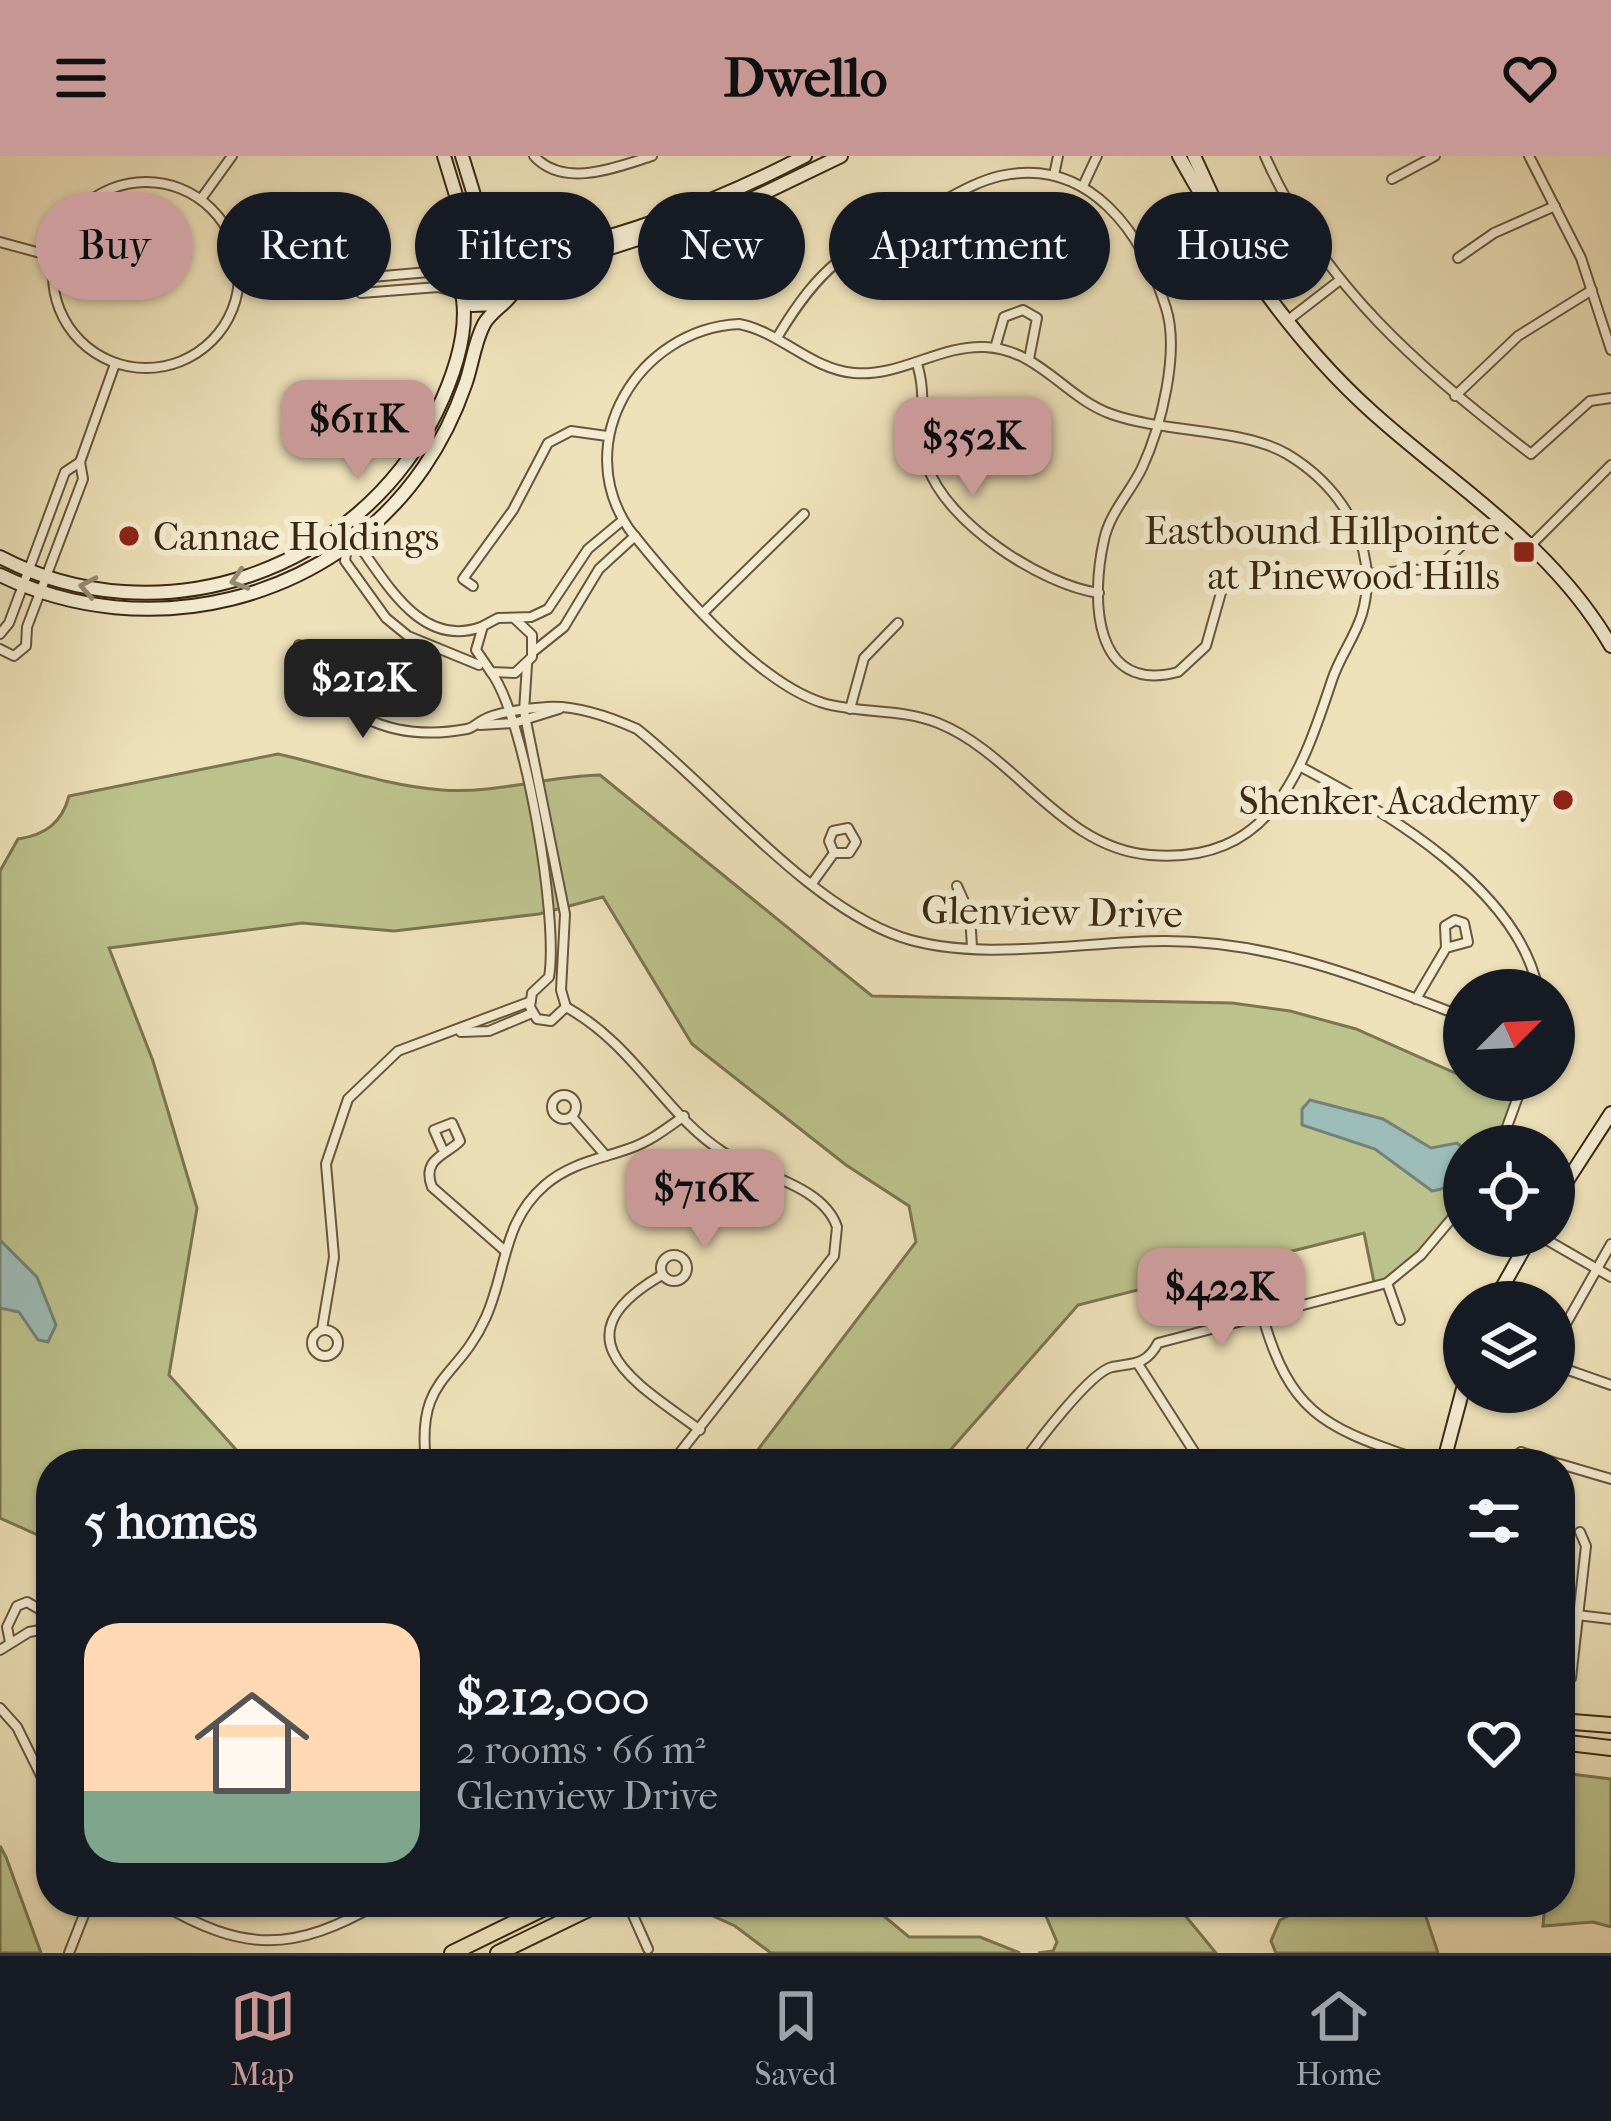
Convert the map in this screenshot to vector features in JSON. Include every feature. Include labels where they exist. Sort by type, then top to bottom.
[{"type":"main road","points":[[444,156],[454,192]]},
{"type":"main road","points":[[462,156],[473,192]]},
{"type":"main road","points":[[614,230],[675,212],[805,156]]},
{"type":"main road","points":[[614,247],[731,209],[842,156]]},
{"type":"main road","points":[[1179,156],[1202,192]]},
{"type":"main road","points":[[1194,156],[1211,192]]},
{"type":"main road","points":[[0,557],[46,577],[114,592],[190,591],[279,566],[337,532],[390,484],[427,430],[455,361],[460,300]]},
{"type":"main road","points":[[467,300],[478,307],[498,304]]},
{"type":"main road","points":[[0,575],[40,592],[109,608],[196,607],[271,587],[347,546],[397,500],[431,456],[459,401],[482,330],[502,300]]},
{"type":"main road","points":[[1273,300],[1367,407],[1532,544],[1611,646]]},
{"type":"main road","points":[[1575,1169],[1611,1113]]},
{"type":"main road","points":[[1447,1449],[1457,1413]]},
{"type":"main road","points":[[1575,1721],[1611,1725]]},
{"type":"main road","points":[[1575,1744],[1611,1748]]},
{"type":"main road","points":[[462,1951],[527,1917]]},
{"type":"main road","points":[[498,1953],[572,1917]]},
{"type":"street","points":[[201,199],[232,156]]},
{"type":"street","points":[[534,156],[550,169],[589,173],[652,156]]},
{"type":"street","points":[[1054,176],[1058,156]]},
{"type":"street","points":[[1083,186],[1097,156]]},
{"type":"street","points":[[1265,156],[1340,280],[1416,363],[1531,454],[1591,401],[1611,398]]},
{"type":"street","points":[[1393,179],[1436,156]]},
{"type":"street","points":[[1528,156],[1592,290],[1611,350]]},
{"type":"street","points":[[778,336],[806,290],[845,252],[987,181],[1022,172],[1083,186],[1125,221],[1166,308],[1170,351],[1142,467],[1114,510],[1103,540],[1099,627],[1109,651],[1139,673],[1166,675],[1190,666],[1206,646],[1224,582]]},
{"type":"street","points":[[107,192],[116,186],[154,182],[182,192]]},
{"type":"street","points":[[59,300],[68,326],[88,348],[116,364],[154,368],[182,362],[208,345],[228,321],[238,291],[238,259],[226,227],[193,196]]},
{"type":"street","points":[[1458,258],[1494,233],[1555,206]]},
{"type":"street","points":[[0,242],[36,252]]},
{"type":"street","points":[[1287,321],[1340,280]]},
{"type":"street","points":[[1455,396],[1518,336],[1592,290]]},
{"type":"street","points":[[994,348],[1004,317],[1022,310],[1036,318],[1039,326],[1029,359]]},
{"type":"street","points":[[739,324],[778,336],[818,363],[850,373],[885,373],[945,352],[994,348],[1029,359],[1108,413],[1245,439],[1288,455],[1342,502],[1363,548],[1367,574],[1362,612],[1338,662],[1304,768],[1274,811],[1245,834],[1195,852],[1145,855],[1112,847],[1079,830],[968,737],[905,713],[824,703],[778,681],[705,611],[623,520],[608,485],[607,436],[632,382],[680,340],[718,325],[739,324]]},
{"type":"street","points":[[0,649],[11,656],[23,650],[82,479],[80,462],[116,364]]},
{"type":"street","points":[[916,364],[923,382],[927,465],[947,502],[1046,578],[1066,588],[1099,593]]},
{"type":"street","points":[[472,586],[463,579],[514,510],[548,443],[571,431],[607,436]]},
{"type":"street","points":[[0,634],[65,472],[80,462]]},
{"type":"street","points":[[1532,544],[1611,465]]},
{"type":"street","points":[[705,611],[804,514]]},
{"type":"street","points":[[347,546],[360,547],[420,619],[452,632],[498,618],[515,619],[553,605],[588,549],[623,520]]},
{"type":"street","points":[[337,532],[347,546],[345,561],[396,628],[433,650],[489,670],[511,674],[527,665]]},
{"type":"street","points":[[635,536],[599,569],[564,627],[533,652],[527,665],[525,716],[565,914],[561,990],[566,1007],[620,1046],[725,1154],[822,1202],[837,1227],[834,1256],[757,1349],[684,1449]]},
{"type":"street","points":[[1367,574],[1438,568],[1462,545]]},
{"type":"street","points":[[515,619],[532,635],[533,652]]},
{"type":"street","points":[[850,709],[864,658],[898,623]]},
{"type":"street","points":[[322,1329],[334,1257],[326,1164],[340,1114],[383,1060],[413,1043],[529,1002],[549,976],[553,920],[513,718],[476,650],[483,626]]},
{"type":"street","name":"Glenview Drive","points":[[299,646],[327,696],[368,720],[420,732],[560,708],[608,716],[637,729],[813,882],[871,924],[902,938],[972,947],[1169,941],[1268,949],[1316,960],[1443,1009]]},
{"type":"street","points":[[1304,768],[1432,846],[1523,942],[1531,969]]},
{"type":"street","points":[[813,882],[834,853]]},
{"type":"street","points":[[957,886],[970,916],[972,947]]},
{"type":"street","points":[[1417,999],[1446,948]]},
{"type":"street","points":[[529,1002],[532,1013]]},
{"type":"street","points":[[453,1032],[489,1031],[532,1013],[551,1022],[566,1007]]},
{"type":"street","points":[[424,1449],[431,1393],[485,1318],[515,1221],[541,1188],[564,1172],[645,1142],[684,1116]]},
{"type":"street","points":[[572,1117],[606,1156]]},
{"type":"street","points":[[442,1148],[430,1169],[432,1187],[503,1250]]},
{"type":"street","points":[[1033,1449],[1111,1367],[1125,1370],[1137,1364],[1158,1343],[1387,1283],[1443,1228]]},
{"type":"street","points":[[1575,1306],[1611,1244]]},
{"type":"street","points":[[1575,1257],[1611,1277]]},
{"type":"street","points":[[662,1275],[637,1291],[620,1312],[611,1352],[627,1376],[700,1430]]},
{"type":"street","points":[[1387,1283],[1400,1320]]},
{"type":"street","points":[[1263,1318],[1281,1373],[1308,1410],[1344,1434],[1388,1449]]},
{"type":"street","points":[[1137,1364],[1192,1449]]},
{"type":"street","points":[[1575,1372],[1611,1385]]},
{"type":"street","points":[[1575,1469],[1611,1479]]},
{"type":"street","points":[[1575,1642],[1586,1546],[1580,1532]]},
{"type":"street","points":[[10,1642],[7,1627],[17,1606],[27,1602],[36,1607]]},
{"type":"street","points":[[1575,1615],[1611,1619]]},
{"type":"street","points":[[0,1650],[36,1633]]},
{"type":"street","points":[[0,1708],[16,1727],[36,1766]]},
{"type":"street","points":[[69,1953],[83,1917]]},
{"type":"street","points":[[184,1917],[209,1932],[276,1943],[309,1936],[349,1917]]},
{"type":"street","points":[[634,1917],[648,1951],[659,1953]]},
{"type":"green space","points":[[278,754],[442,790],[600,775],[872,996],[1232,1003],[1290,1011],[1356,1029],[1443,1068],[1443,1101],[1518,1101],[1508,1125],[1443,1125],[1443,1227],[1398,1275],[1375,1287],[1364,1233],[1078,1305],[951,1449],[758,1449],[916,1242],[909,1206],[846,1165],[692,1044],[603,897],[539,914],[394,931],[302,923],[109,948],[153,1061],[197,1208],[169,1375],[236,1449],[36,1449],[36,1534],[0,1518],[0,871],[18,839],[51,826],[69,796]]},
{"type":"green space","points":[[1575,1774],[1611,1779],[1611,1927],[1593,1922],[1543,1926],[1544,1917],[1575,1917]]},
{"type":"green space","points":[[0,1846],[6,1857],[41,1953],[0,1953]]},
{"type":"green space","points":[[715,1917],[885,1917],[909,1937],[980,1937],[1020,1953],[771,1953]]},
{"type":"green space","points":[[1046,1917],[1186,1917],[1216,1953],[1038,1953],[1053,1951],[1057,1942]]},
{"type":"green space","points":[[1426,1917],[1438,1953],[1276,1953],[1271,1941],[1280,1920]]},
{"type":"water","points":[[1310,1100],[1383,1119],[1431,1148],[1443,1146],[1443,1188],[1432,1191],[1375,1149],[1302,1125],[1302,1109]]},
{"type":"water","points":[[0,1240],[37,1277],[56,1325],[48,1342],[38,1340],[19,1312],[0,1308]]},
{"type":"place","name":"Cannae Holdings","points":[[129,536]]},
{"type":"place","name":"Eastbound Hillpointe at Pinewood Hills","points":[[1524,552]]},
{"type":"place","name":"Shenker Academy","points":[[1563,800]]}]
